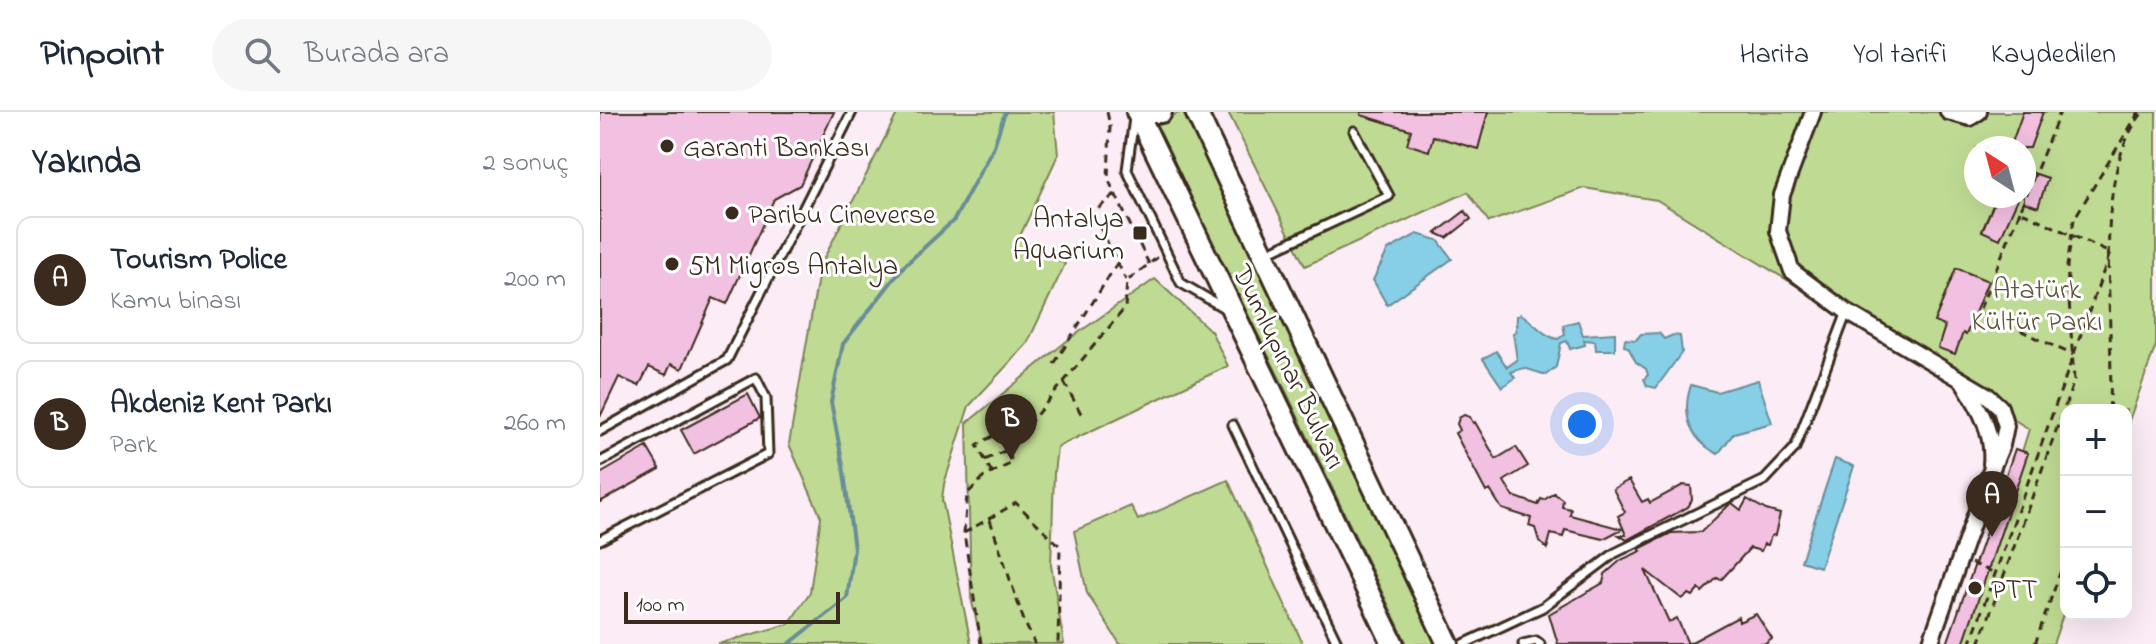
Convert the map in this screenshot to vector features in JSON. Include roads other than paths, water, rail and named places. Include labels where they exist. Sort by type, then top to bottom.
[{"type":"main road","name":"Dumlupınar Bulvarı","points":[[1136,112],[1393,644]]},
{"type":"main road","points":[[1148,112],[1161,112]]},
{"type":"main road","name":"Dumlupınar Bulvarı","points":[[1196,112],[1448,644]]},
{"type":"street","points":[[1813,112],[1782,195],[1778,231],[1792,271],[1847,312],[1964,383],[1982,412],[1992,449],[1990,473],[1930,644]]},
{"type":"street","points":[[1948,112],[1970,118],[1979,112]]},
{"type":"lane","points":[[600,431],[727,360],[852,112]]},
{"type":"lane","points":[[1136,112],[1127,170],[1181,283],[1235,315]]},
{"type":"lane","points":[[1265,254],[1389,196],[1354,131]]},
{"type":"lane","points":[[1464,644],[1543,607],[1615,553],[1765,480],[1795,448],[1847,312]]},
{"type":"lane","points":[[600,462],[756,378],[766,398],[768,454],[600,540]]},
{"type":"lane","points":[[1233,425],[1338,644]]},
{"type":"lane","points":[[1523,644],[1536,641],[1540,644]]},
{"type":"water","points":[[1417,234],[1438,240],[1452,259],[1387,305],[1373,280],[1388,250]]},
{"type":"water","points":[[1521,314],[1553,338],[1558,339],[1565,334],[1563,325],[1578,321],[1583,335],[1615,333],[1615,350],[1596,350],[1595,341],[1584,340],[1585,345],[1570,349],[1567,341],[1561,343],[1556,367],[1546,375],[1524,368],[1511,372],[1515,378],[1502,387],[1483,359],[1496,351],[1507,367],[1517,360],[1513,333],[1516,331],[1517,316]]},
{"type":"water","points":[[1659,333],[1664,339],[1680,336],[1682,352],[1656,388],[1647,386],[1644,379],[1648,375],[1646,369],[1624,346],[1625,339],[1636,340],[1641,334]]},
{"type":"water","points":[[1758,380],[1772,423],[1734,433],[1718,454],[1708,448],[1690,426],[1687,406],[1691,385],[1717,392]]},
{"type":"water","points":[[1835,459],[1854,466],[1820,567],[1801,561]]},
{"type":"waterway","points":[[789,644],[847,598],[854,549],[831,402],[843,344],[903,267],[954,220],[994,146],[1005,112]]},
{"type":"place","name":"Garanti Bankası","points":[[667,146]]},
{"type":"place","name":"Paribu Cineverse","points":[[732,213]]},
{"type":"place","name":"Antalya Aquarium","points":[[1140,233]]},
{"type":"place","name":"5M Migros Antalya","points":[[672,264]]},
{"type":"place","name":"Akdeniz Kent Parkı","points":[[1011,460]]},
{"type":"place","name":"Tourism Police","points":[[1992,537]]},
{"type":"place","name":"PTT","points":[[1975,588]]},
{"type":"park label","name":"Atatürk Kültür Parkı","points":[[2037,304]]}]
